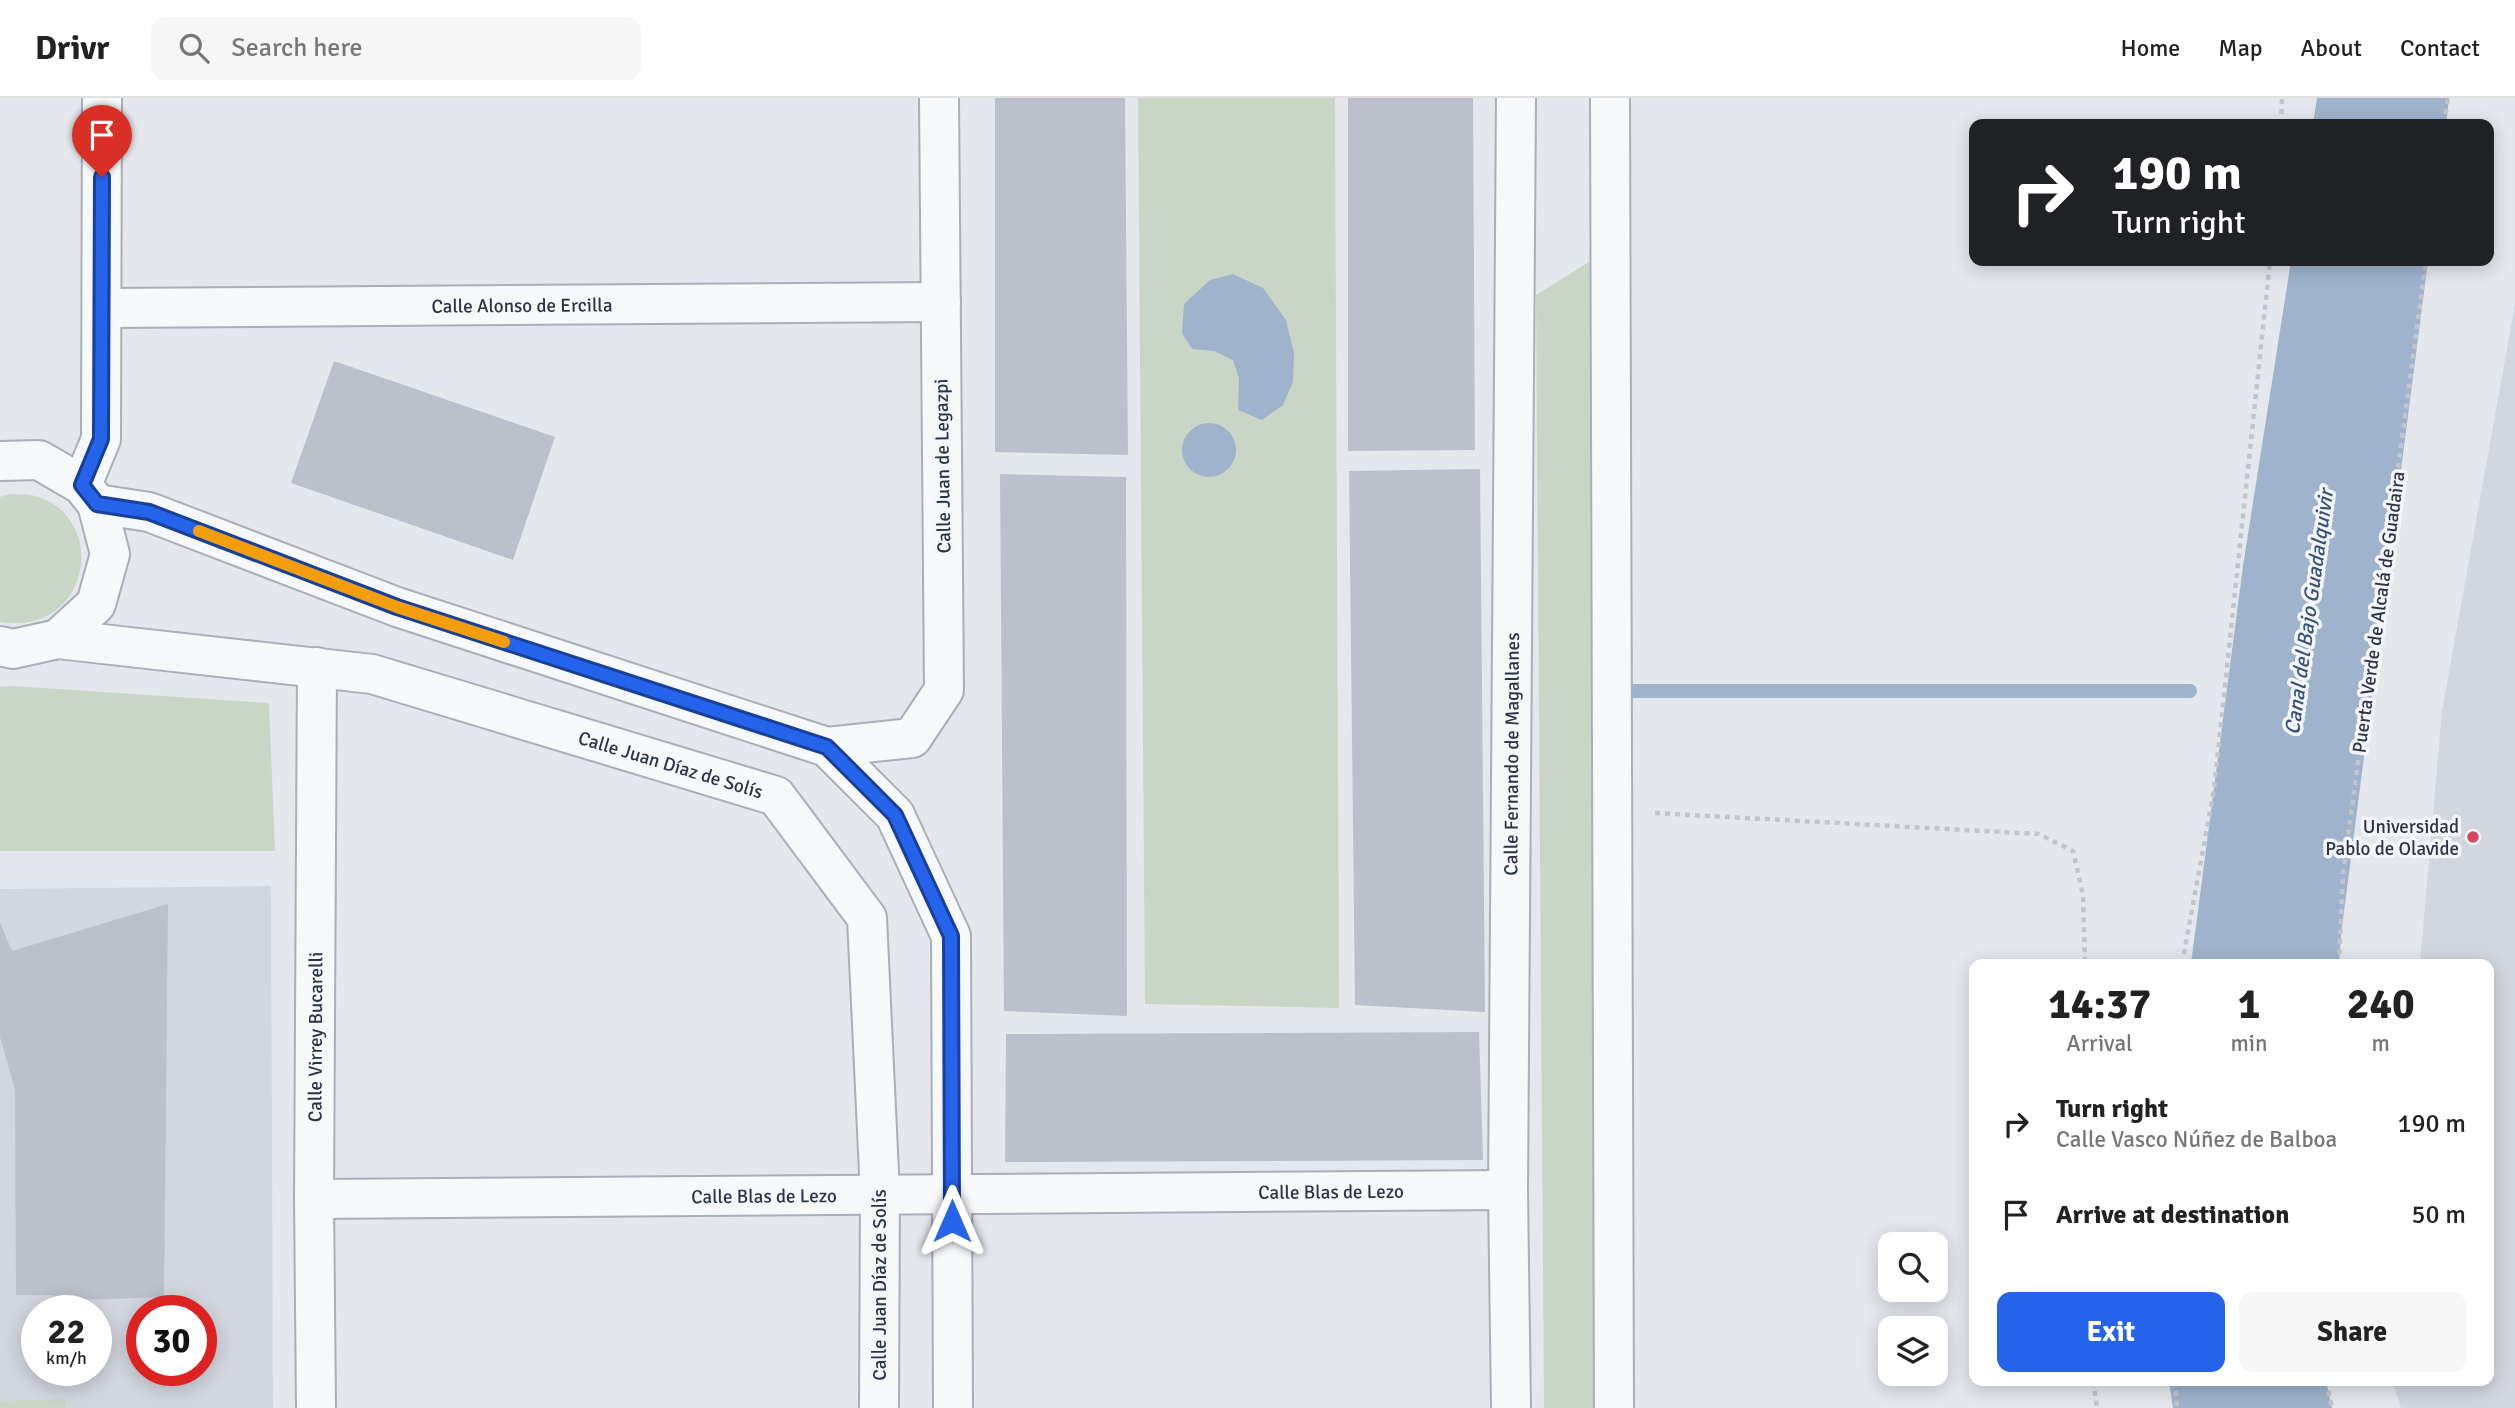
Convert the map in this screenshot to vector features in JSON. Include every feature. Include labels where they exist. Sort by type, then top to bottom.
[{"type":"street","points":[[0,646],[13,649],[58,639],[96,604],[110,554],[90,495],[101,439],[102,98]]},
{"type":"street","name":"Calle Juan de Legazpi","points":[[827,747],[912,738],[944,690],[939,98]]},
{"type":"street","name":"Calle Fernando de Magallanes","points":[[1511,1408],[1508,1190],[1516,98]]},
{"type":"street","points":[[1610,98],[1615,1408]]},
{"type":"street","name":"Calle Alonso de Ercilla","points":[[103,307],[941,302]]},
{"type":"street","points":[[0,461],[39,460],[90,495],[149,512],[397,607],[827,747],[895,815],[951,936],[953,1408]]},
{"type":"street","name":"Calle Juan Díaz de Solís","points":[[58,639],[372,674],[776,796],[867,918],[880,1194],[879,1408]]},
{"type":"street","name":"Calle Virrey Bucarelli","points":[[316,1408],[314,1199],[317,667]]},
{"type":"street","name":"Calle Blas de Lezo","points":[[314,1199],[1508,1190]]},
{"type":"path","points":[[2281,119],[2282,98]]},
{"type":"path","points":[[2445,119],[2448,98]]},
{"type":"path","points":[[2183,959],[2214,790],[2269,266]]},
{"type":"path","name":"Puerta Verde de Alcalá de Guadaira","points":[[2339,959],[2343,873],[2425,266]]},
{"type":"path","points":[[1613,810],[2039,834],[2073,851],[2083,895],[2085,959]]},
{"type":"path","points":[[2094,1386],[2097,1408]]},
{"type":"path","points":[[2175,1386],[2177,1408]]},
{"type":"path","points":[[2327,1386],[2332,1408]]},
{"type":"shaded area","name":"Universidad Pablo de Olavide","points":[[2515,304],[2515,1408],[2401,1408],[2394,1386],[2494,1386],[2494,959],[2420,959],[2442,711]]},
{"type":"shaded area","points":[[271,886],[273,1408],[0,1408],[0,889]]},
{"type":"green space","points":[[1138,98],[1335,98],[1339,1008],[1145,1004]]},
{"type":"green space","points":[[1597,257],[1600,1408],[1544,1408],[1536,295]]},
{"type":"green space","points":[[9,494],[31,495],[56,506],[73,525],[81,547],[80,571],[71,593],[55,611],[31,622],[0,622],[0,497]]},
{"type":"green space","points":[[0,687],[269,703],[275,851],[0,851]]},
{"type":"green space","points":[[65,1399],[65,1408],[0,1408],[0,1401]]},
{"type":"water","points":[[2317,98],[2449,98],[2447,119],[2314,119]]},
{"type":"water","name":"Canal del Bajo Guadalquivir","points":[[2290,266],[2427,266],[2339,959],[2192,959],[2243,566]]},
{"type":"water","points":[[1233,274],[1263,288],[1286,320],[1294,353],[1293,382],[1283,405],[1262,420],[1238,410],[1239,378],[1233,360],[1214,351],[1192,349],[1182,333],[1184,304],[1210,280]]},
{"type":"water","points":[[1209,423],[1228,431],[1236,450],[1228,469],[1209,477],[1190,469],[1182,450],[1190,431]]},
{"type":"water","points":[[2170,1386],[2327,1386],[2332,1408],[2173,1408]]},
{"type":"building","points":[[995,98],[1125,98],[1128,455],[995,452]]},
{"type":"building","points":[[1348,98],[1473,98],[1475,450],[1348,451]]},
{"type":"building","points":[[334,361],[555,437],[513,560],[291,483]]},
{"type":"building","points":[[1480,469],[1485,1012],[1355,1005],[1349,471]]},
{"type":"building","points":[[1000,474],[1126,477],[1127,1016],[1004,1011]]},
{"type":"building","points":[[168,904],[164,1295],[126,1295],[126,1298],[112,1299],[112,1295],[16,1295],[15,1090],[0,1037],[0,923],[12,951]]},
{"type":"building","points":[[1479,1032],[1483,1160],[1005,1162],[1006,1034]]},
{"type":"waterway","points":[[1613,691],[2190,691]]},
{"type":"slow traffic","points":[[199,531],[397,607],[504,642]]},
{"type":"place","name":"Universidad Pablo de Olavide","points":[[2473,837]]},
{"type":"route","points":[[102,177],[101,439],[82,485],[97,504],[149,512],[397,607],[827,747],[895,815],[951,936],[952,1221]]}]
